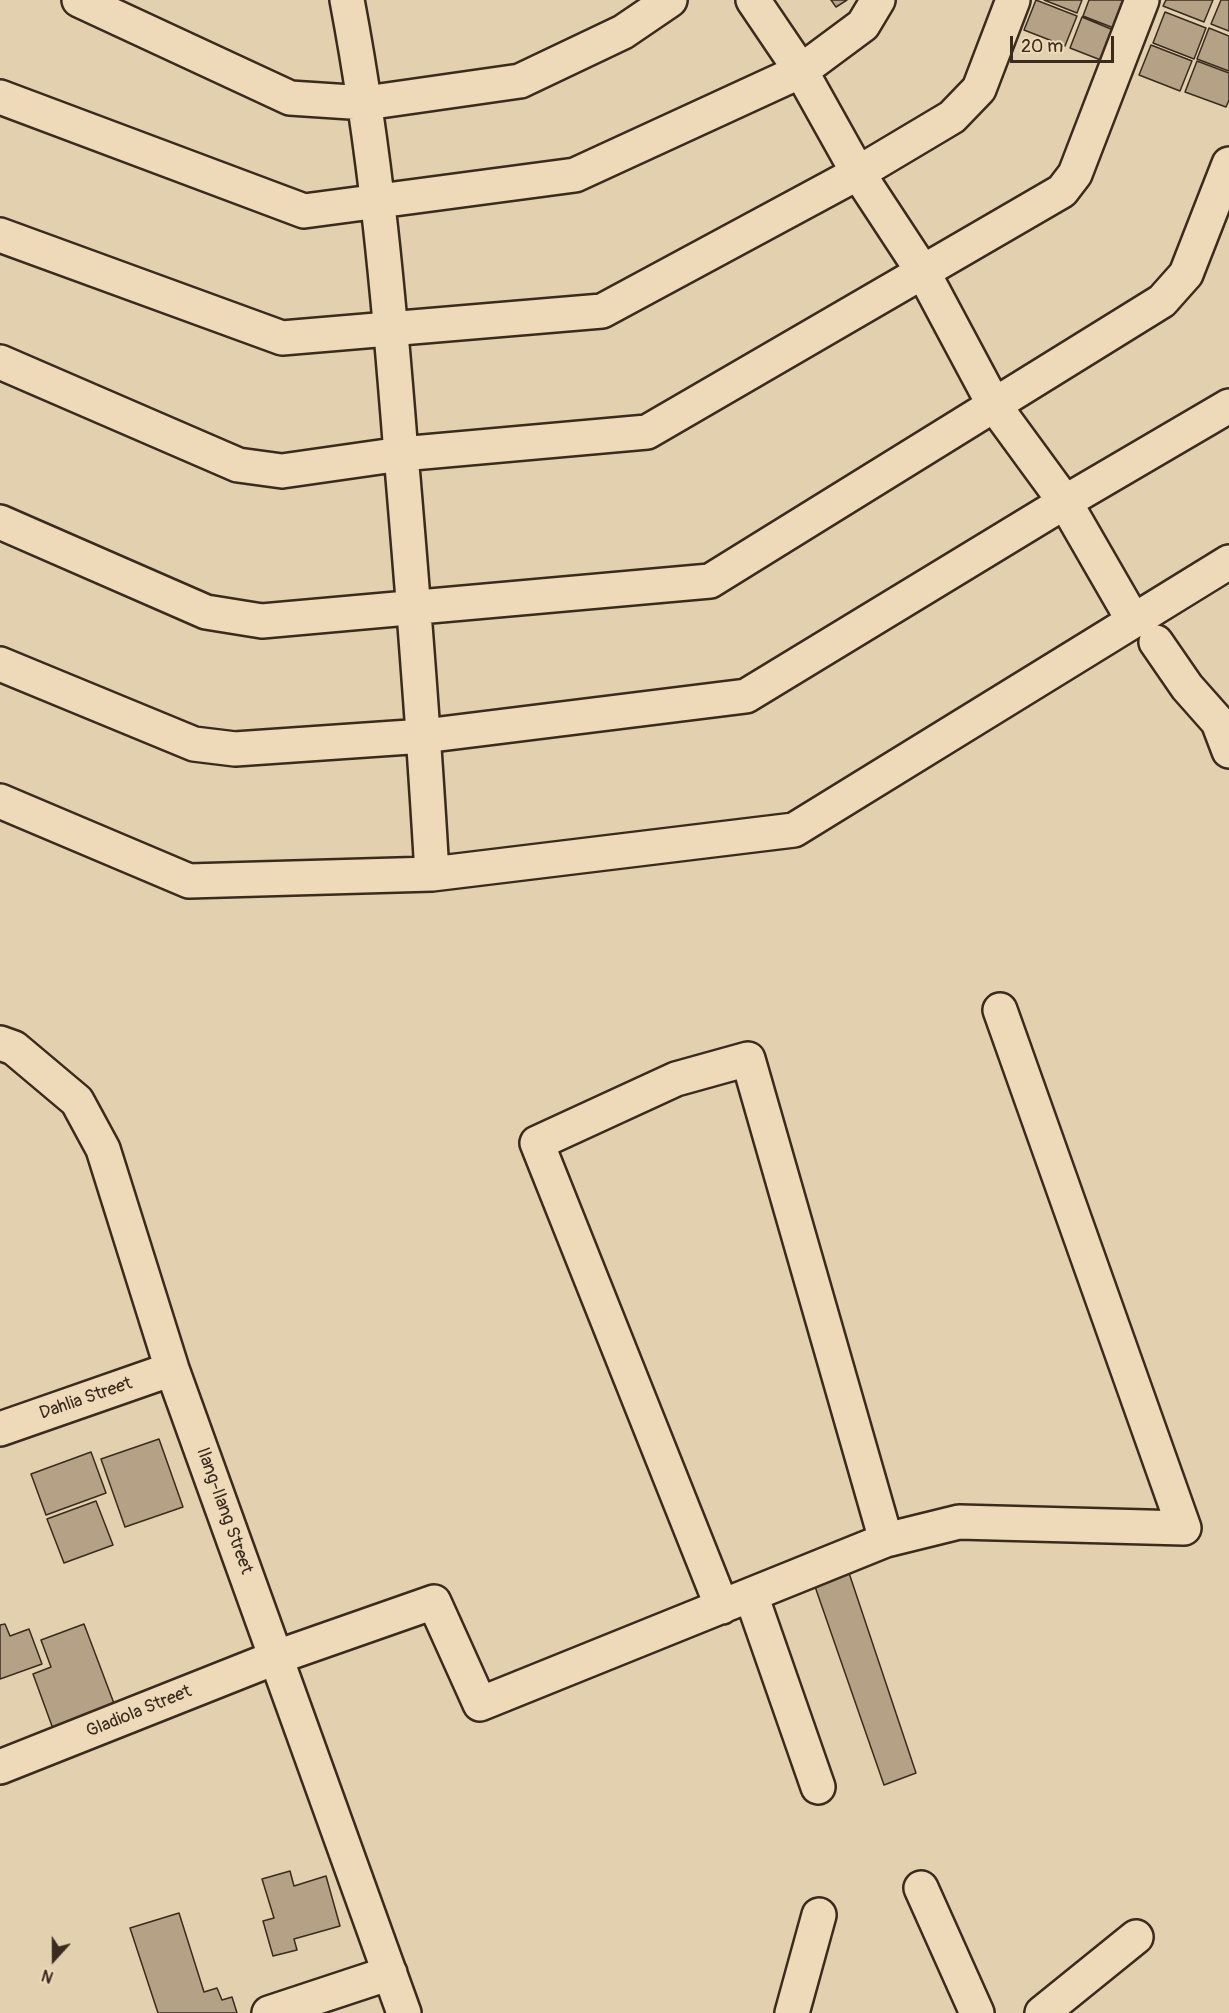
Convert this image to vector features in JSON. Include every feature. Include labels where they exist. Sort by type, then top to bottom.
[{"type":"street","points":[[79,0],[290,98],[366,103],[520,81],[623,32],[670,0]]},
{"type":"street","points":[[347,0],[366,103],[380,202],[415,608],[432,874]]},
{"type":"street","points":[[753,0],[801,71],[858,172],[923,272],[994,405],[1065,502],[1144,631],[1187,687],[1225,730]]},
{"type":"street","points":[[0,97],[304,211],[575,175],[801,71],[863,25],[878,0]]},
{"type":"street","points":[[0,235],[282,338],[602,312],[858,172],[952,117],[979,89],[1013,0]]},
{"type":"street","points":[[0,362],[238,465],[282,471],[401,454],[647,432],[1062,191],[1075,174],[1142,0]]},
{"type":"street","points":[[0,522],[206,612],[262,621],[710,581],[1162,301],[1186,274],[1229,164]]},
{"type":"street","points":[[0,664],[194,744],[235,749],[424,736],[746,696],[1065,502],[1229,406]]},
{"type":"street","points":[[0,801],[189,881],[432,874],[794,830],[1144,631],[1229,562]]},
{"type":"street","points":[[737,1601],[886,1540],[959,1522],[1184,1528],[1000,1010]]},
{"type":"street","name":"Ilang-Ilang Street","points":[[0,1043],[14,1048],[77,1101],[103,1149],[172,1369],[404,2013]]},
{"type":"street","points":[[818,1787],[537,1143],[676,1079],[748,1059],[886,1540]]},
{"type":"street","name":"Dahlia Street","points":[[0,1430],[172,1369]]},
{"type":"street","name":"Gladiola Street","points":[[0,1767],[277,1658],[434,1602],[480,1704],[737,1601]]},
{"type":"street","points":[[921,1888],[977,2013]]},
{"type":"street","points":[[792,2013],[819,1915]]},
{"type":"street","points":[[1042,2013],[1136,1937]]},
{"type":"street","points":[[269,2013],[390,1973]]},
{"type":"building","points":[[831,0],[847,0],[836,7]]},
{"type":"building","points":[[1036,0],[1077,16],[1065,46],[1024,30]]},
{"type":"building","points":[[1044,0],[1082,0],[1077,13]]},
{"type":"building","points":[[1089,0],[1132,0],[1124,32],[1083,16]]},
{"type":"building","points":[[1166,0],[1213,0],[1204,22],[1163,6]]},
{"type":"building","points":[[1221,0],[1229,0],[1229,31],[1211,24]]},
{"type":"building","points":[[1165,12],[1206,28],[1194,59],[1153,43]]},
{"type":"building","points":[[1082,17],[1123,34],[1111,64],[1070,48]]},
{"type":"building","points":[[1209,28],[1229,36],[1229,71],[1197,59]]},
{"type":"building","points":[[1151,45],[1192,61],[1180,91],[1139,75]]},
{"type":"building","points":[[1197,61],[1229,73],[1229,100],[1226,107],[1185,92]]},
{"type":"building","points":[[159,1439],[183,1507],[125,1527],[101,1459]]},
{"type":"building","points":[[91,1452],[106,1493],[46,1515],[31,1474]]},
{"type":"building","points":[[96,1501],[113,1545],[64,1563],[47,1519]]},
{"type":"building","points":[[846,1564],[916,1773],[884,1785],[811,1575]]},
{"type":"building","points":[[5,1624],[10,1636],[29,1629],[42,1664],[0,1679],[0,1625]]},
{"type":"building","points":[[84,1624],[118,1714],[56,1737],[33,1674],[51,1667],[41,1640]]},
{"type":"building","points":[[290,1871],[294,1886],[326,1876],[340,1926],[294,1939],[297,1950],[273,1956],[263,1921],[274,1918],[262,1879]]},
{"type":"building","points":[[179,1913],[204,1992],[217,1988],[222,2000],[232,1997],[237,2013],[158,2013],[130,1928]]}]
